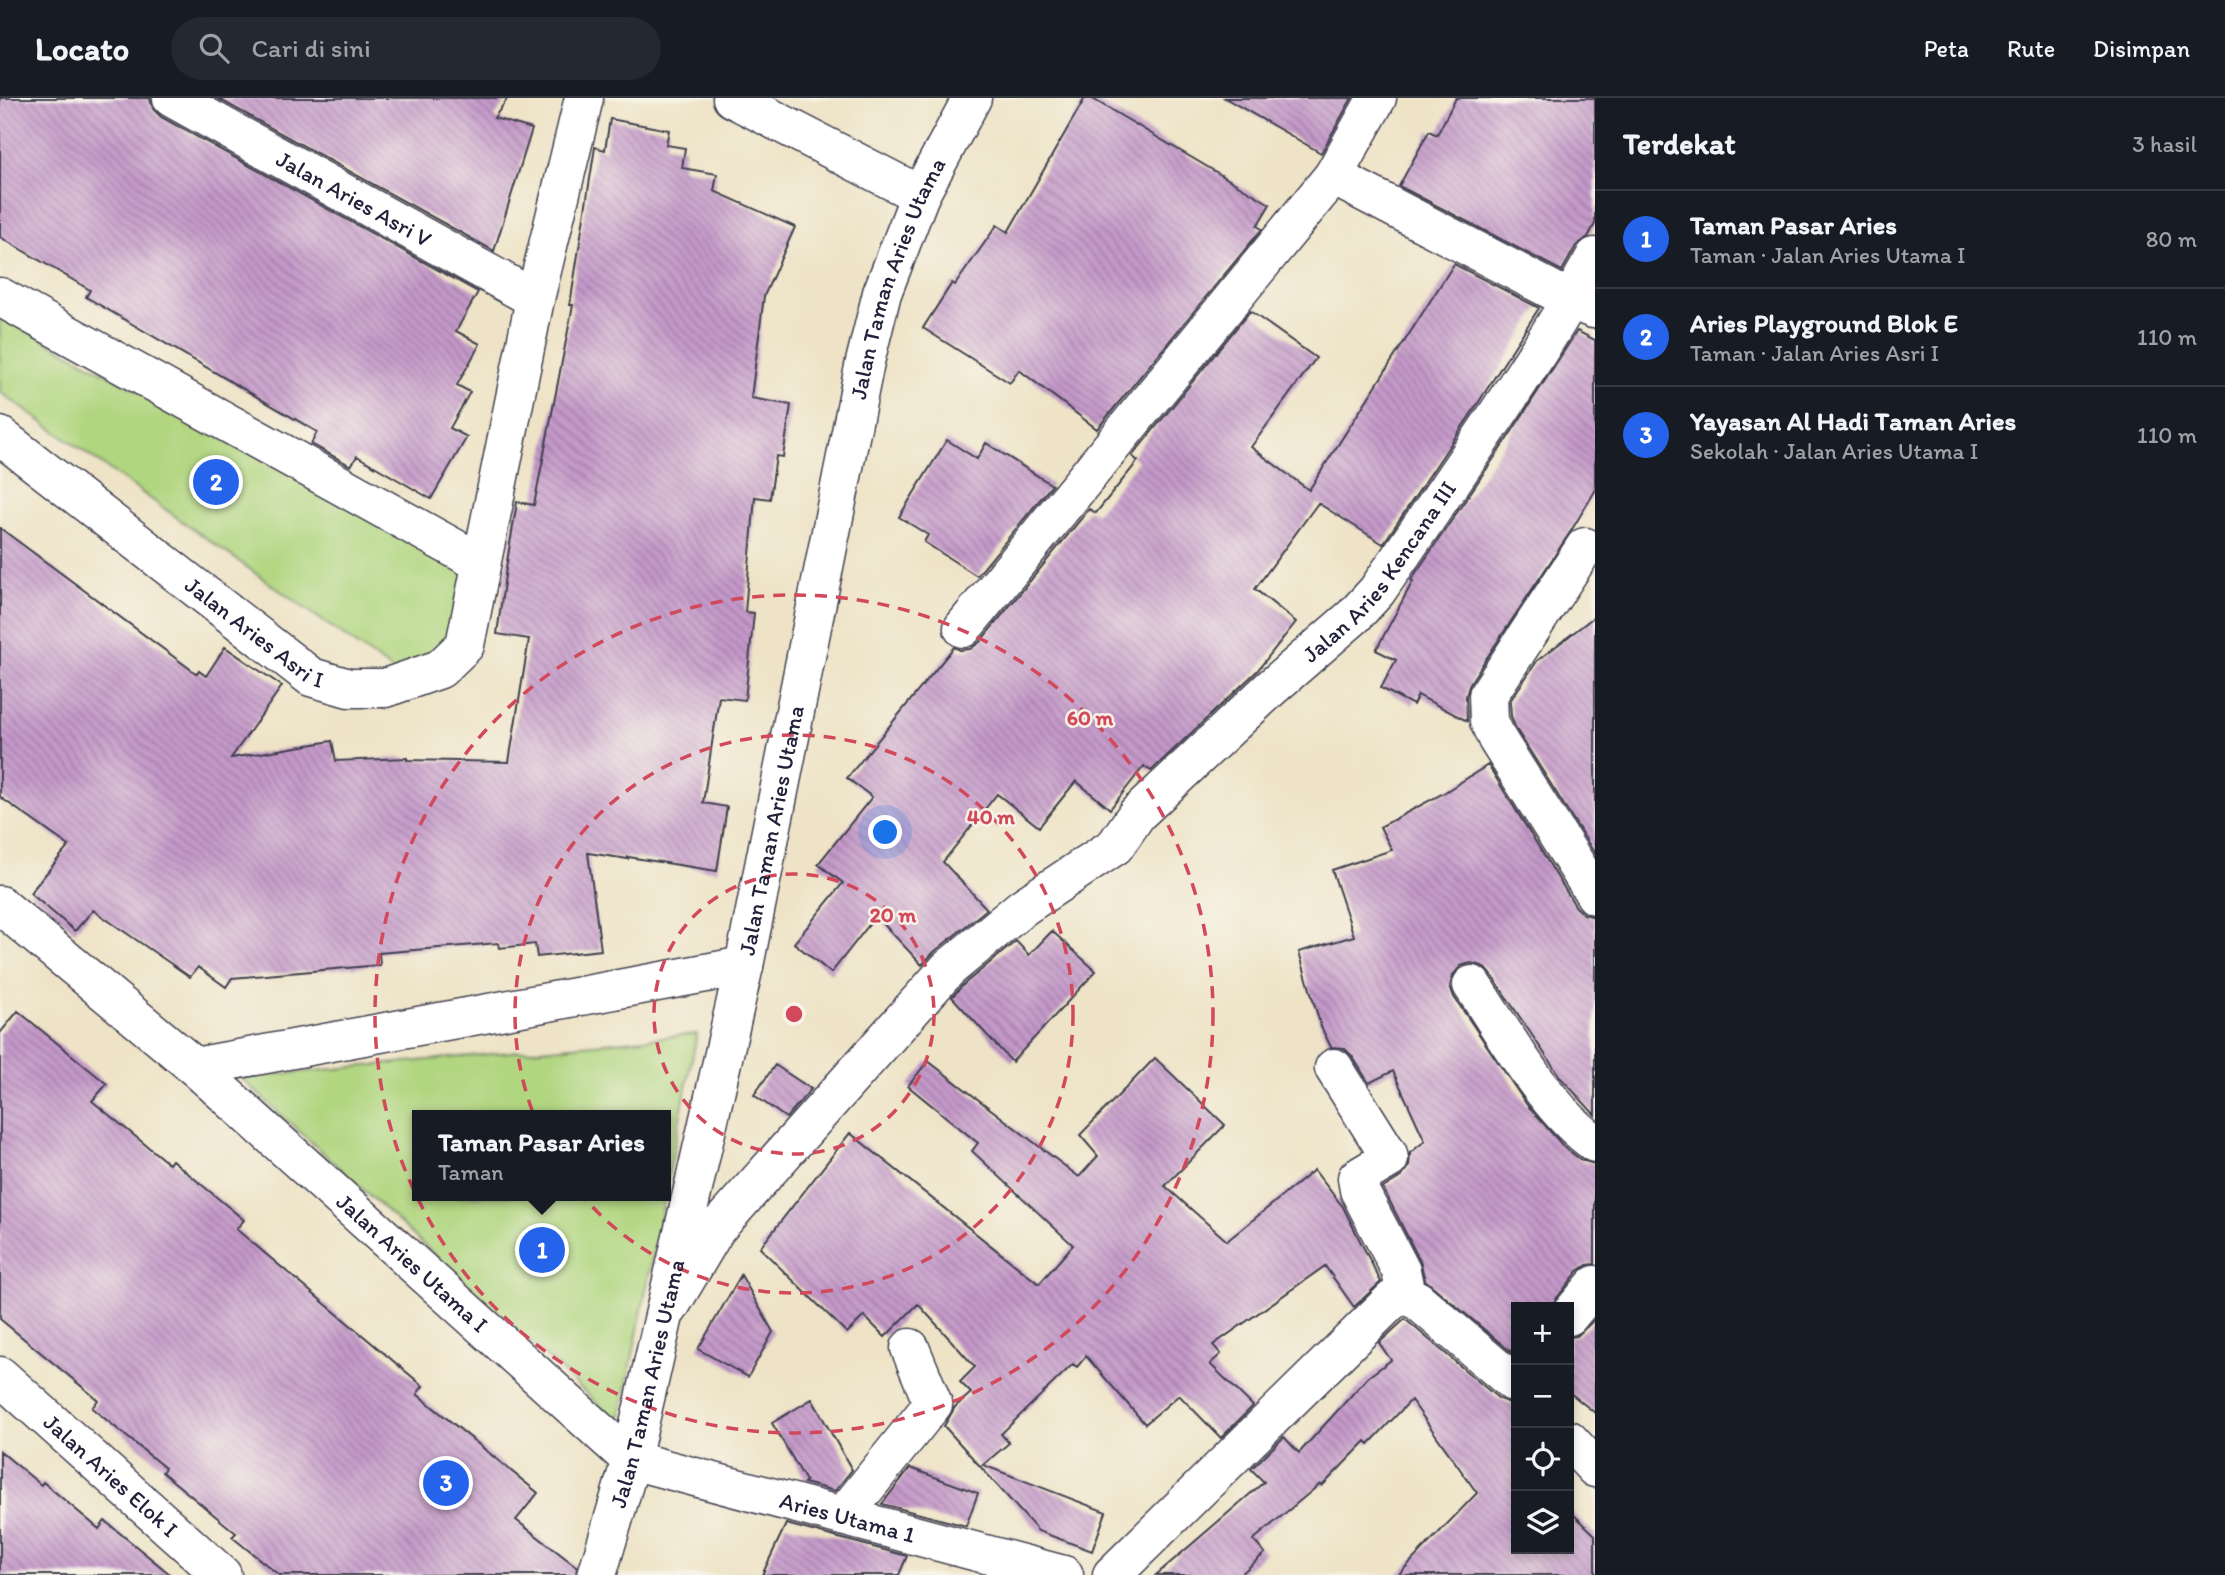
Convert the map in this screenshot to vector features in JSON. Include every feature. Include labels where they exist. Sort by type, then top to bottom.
[{"type":"street","name":"Jalan Aries Asri V","points":[[172,98],[535,299]]},
{"type":"street","name":"Jalan Aries Asri I","points":[[0,436],[311,677],[349,688],[385,688],[440,669],[464,645],[535,299],[584,98]]},
{"type":"street","points":[[732,98],[920,195]]},
{"type":"street","name":"Jalan Taman Aries Utama","points":[[597,1575],[631,1460],[744,967],[864,362],[881,293],[920,195],[972,98]]},
{"type":"street","points":[[963,628],[1333,176],[1377,98]]},
{"type":"street","points":[[1333,176],[1583,305]]},
{"type":"street","name":"Jalan Aries Kencana III","points":[[663,1319],[716,1229],[948,969],[1023,907],[1115,846],[1137,814],[1271,688],[1344,626],[1377,591],[1514,390],[1583,305],[1595,257]]},
{"type":"street","points":[[0,297],[481,563]]},
{"type":"street","points":[[1585,547],[1488,695],[1489,721],[1497,738],[1595,895]]},
{"type":"street","name":"Jalan Aries Utama I","points":[[0,905],[195,1067],[631,1460]]},
{"type":"street","points":[[195,1067],[744,967]]},
{"type":"street","points":[[1472,985],[1546,1094],[1584,1136],[1595,1143]]},
{"type":"street","points":[[1334,1068],[1388,1154],[1389,1159],[1384,1163],[1357,1178],[1359,1190],[1401,1271],[1406,1295]]},
{"type":"street","points":[[1574,1310],[1595,1285]]},
{"type":"street","points":[[1112,1575],[1392,1300],[1406,1295],[1417,1300],[1511,1379]]},
{"type":"street","points":[[843,1516],[933,1404],[910,1348]]},
{"type":"street","name":"Jalan Aries Elok I","points":[[0,1376],[222,1575]]},
{"type":"street","points":[[1574,1445],[1595,1468]]},
{"type":"street","name":"Aries Utama 1","points":[[631,1460],[1064,1575]]},
{"type":"green space","points":[[0,316],[472,572],[456,669],[399,675],[0,392]]},
{"type":"green space","points":[[697,1034],[671,1162],[671,1110],[412,1110],[412,1201],[664,1201],[619,1423],[241,1078]]},
{"type":"building","points":[[0,98],[150,98],[153,109],[161,117],[478,292],[456,331],[480,344],[457,385],[470,392],[450,428],[467,437],[431,499],[357,456],[351,466],[311,444],[317,432],[86,297],[90,290],[0,237]]},
{"type":"building","points":[[217,98],[508,98],[494,118],[532,129],[494,251]]},
{"type":"building","points":[[1085,98],[1091,98],[1270,204],[1257,226],[1262,229],[1097,429],[1019,370],[1010,383],[923,328],[952,283],[955,285],[997,225],[1008,232]]},
{"type":"building","points":[[1225,98],[1352,98],[1321,153]]},
{"type":"building","points":[[1456,98],[1595,98],[1595,224],[1588,237],[1576,246],[1562,271],[1399,186],[1429,131],[1437,135]]},
{"type":"building","points":[[610,119],[669,130],[666,145],[685,148],[682,168],[717,174],[714,191],[795,227],[764,296],[751,398],[791,405],[783,457],[776,456],[770,499],[755,497],[745,612],[754,613],[745,700],[719,697],[703,803],[727,807],[717,871],[588,853],[601,950],[537,957],[535,944],[499,948],[498,943],[379,953],[380,965],[232,978],[226,987],[198,967],[190,977],[93,910],[75,931],[30,893],[69,846],[0,797],[0,528],[197,674],[199,671],[206,676],[225,647],[282,686],[231,758],[332,741],[336,761],[407,758],[509,762],[529,639],[497,634],[506,568],[517,502],[534,505],[573,305],[570,305],[595,147],[605,150]]},
{"type":"building","points":[[1454,264],[1539,308],[1383,544],[1318,503],[1255,589],[1296,622],[1257,671],[1151,771],[1144,766],[1110,809],[1076,781],[1039,827],[997,794],[943,862],[987,909],[922,965],[876,916],[831,973],[794,943],[843,883],[818,864],[872,797],[847,778],[954,647],[960,650],[970,649],[980,642],[1089,509],[1096,513],[1138,461],[1132,456],[1250,311],[1316,358],[1251,447],[1309,490]]},
{"type":"building","points":[[1577,331],[1595,340],[1595,491],[1470,683],[1466,696],[1467,721],[1418,695],[1413,705],[1381,688],[1396,660],[1376,650],[1413,581],[1411,580]]},
{"type":"building","points":[[947,440],[977,459],[986,443],[1052,485],[977,576],[924,542],[928,535],[899,517]]},
{"type":"building","points":[[1595,616],[1595,854],[1516,729],[1511,716],[1510,701],[1537,661]]},
{"type":"building","points":[[1488,765],[1576,907],[1584,914],[1595,917],[1595,1115],[1561,1078],[1490,973],[1482,966],[1471,963],[1461,966],[1453,975],[1450,986],[1454,997],[1527,1105],[1563,1146],[1581,1160],[1595,1164],[1595,1264],[1587,1265],[1578,1271],[1554,1302],[1511,1302],[1511,1352],[1425,1280],[1420,1261],[1383,1188],[1401,1177],[1409,1167],[1410,1153],[1425,1141],[1393,1071],[1369,1083],[1344,1048],[1331,1047],[1321,1027],[1299,952],[1354,936],[1332,870],[1392,850],[1380,827],[1442,794]]},
{"type":"building","points":[[1052,931],[1096,971],[1012,1062],[952,997],[1016,941],[1029,955]]},
{"type":"building","points":[[18,1011],[107,1084],[92,1101],[169,1164],[172,1160],[244,1220],[236,1229],[423,1386],[417,1394],[538,1493],[516,1520],[577,1567],[576,1575],[279,1575],[232,1537],[236,1533],[162,1472],[165,1468],[92,1408],[98,1400],[0,1319],[0,1033]]},
{"type":"building","points":[[1155,1058],[1225,1125],[1165,1186],[1227,1241],[1314,1170],[1343,1207],[1381,1282],[1354,1307],[1325,1266],[1213,1345],[1221,1354],[1210,1364],[1253,1406],[1221,1438],[1179,1395],[1145,1424],[1086,1356],[1077,1367],[1073,1364],[1001,1434],[1009,1443],[983,1465],[1106,1512],[1092,1551],[1038,1531],[944,1426],[955,1407],[971,1393],[960,1382],[975,1367],[918,1304],[885,1337],[864,1316],[847,1333],[760,1248],[850,1133],[1039,1284],[1073,1245],[972,1151],[978,1143],[908,1086],[928,1061],[1079,1177],[1098,1156],[1080,1135]]},
{"type":"building","points":[[775,1065],[811,1089],[786,1118],[754,1095]]},
{"type":"building","points":[[741,1275],[773,1332],[748,1377],[698,1349]]},
{"type":"building","points":[[1405,1319],[1499,1399],[1511,1403],[1511,1554],[1574,1554],[1574,1515],[1595,1535],[1595,1575],[1398,1575],[1477,1493],[1411,1400],[1369,1444],[1366,1441],[1322,1486],[1320,1484],[1253,1540],[1265,1553],[1240,1575],[1156,1575],[1264,1482],[1251,1469],[1284,1437],[1299,1453],[1368,1377],[1391,1360],[1379,1343]]},
{"type":"building","points":[[1595,1319],[1595,1413],[1574,1396],[1574,1336]]},
{"type":"building","points":[[812,1399],[852,1470],[835,1491],[804,1483],[806,1481],[772,1423]]},
{"type":"building","points":[[0,1451],[41,1485],[43,1482],[99,1529],[105,1521],[171,1575],[0,1575]]},
{"type":"building","points":[[910,1468],[978,1493],[966,1526],[882,1504]]},
{"type":"building","points":[[786,1524],[907,1556],[899,1575],[762,1575]]},
{"type":"place","name":"Aries Playground Blok E","points":[[216,482]]},
{"type":"place","name":"Taman Pasar Aries","points":[[542,1250]]},
{"type":"place","name":"Yayasan Al Hadi Taman Aries","points":[[446,1483]]}]
